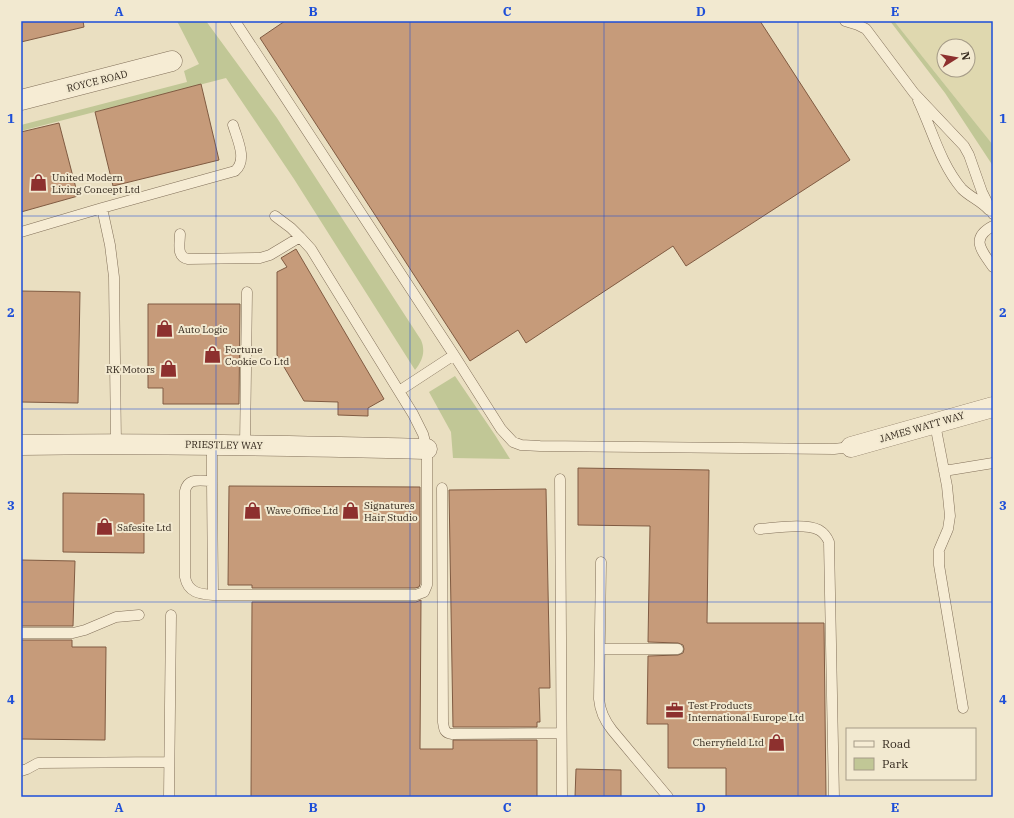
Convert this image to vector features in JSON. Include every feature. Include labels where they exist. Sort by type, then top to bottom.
[{"type":"street","name":"ROYCE ROAD","points":[[21,100],[172,62]]},
{"type":"street","name":"JAMES WATT WAY","points":[[851,447],[993,407]]},
{"type":"street","name":"PRIESTLEY WAY","points":[[21,445],[245,445],[426,449]]},
{"type":"lane","points":[[235,21],[501,429],[510,440],[517,444],[540,446],[834,449],[851,447]]},
{"type":"lane","points":[[845,21],[866,29],[914,92],[964,146],[970,155],[982,192],[993,214]]},
{"type":"lane","points":[[914,92],[939,151],[958,184],[969,195],[986,206],[993,214]]},
{"type":"lane","points":[[21,232],[235,171],[241,165],[242,158],[233,125]]},
{"type":"lane","points":[[102,208],[110,245],[114,277],[116,444]]},
{"type":"lane","points":[[212,481],[192,481],[187,484],[186,487],[184,574],[187,584],[192,591],[199,594],[213,595],[416,595],[422,594],[427,586],[426,449],[420,428],[315,255],[291,228],[274,216]]},
{"type":"lane","points":[[993,226],[982,233],[979,240],[982,250],[993,267]]},
{"type":"lane","points":[[180,234],[180,254],[183,258],[188,259],[264,257],[300,237]]},
{"type":"lane","points":[[245,445],[248,292]]},
{"type":"lane","points":[[398,391],[454,355]]},
{"type":"lane","points":[[935,424],[949,498],[950,516],[948,529],[939,550],[939,565],[963,708]]},
{"type":"lane","points":[[212,445],[213,595]]},
{"type":"lane","points":[[944,471],[993,463]]},
{"type":"lane","points":[[560,479],[562,797]]},
{"type":"lane","points":[[442,488],[443,722],[445,731],[446,733],[452,734],[561,732]]},
{"type":"lane","points":[[759,528],[812,528],[822,532],[828,542],[830,552],[834,797]]},
{"type":"lane","points":[[601,562],[599,699],[602,714],[612,730],[668,797]]},
{"type":"lane","points":[[21,633],[73,633],[85,630],[116,617],[139,615]]},
{"type":"lane","points":[[168,797],[171,615]]},
{"type":"lane","points":[[600,649],[678,649]]},
{"type":"lane","points":[[21,771],[38,763],[169,762]]},
{"type":"shaded area","points":[[894,21],[993,21],[993,145],[940,78],[976,78],[976,38],[936,38],[936,74]]},
{"type":"green space","points":[[177,21],[206,21],[277,118],[421,340],[423,352],[420,363],[415,370],[294,179],[226,78],[21,131],[21,125],[187,82],[184,71],[199,64]]},
{"type":"green space","points":[[890,21],[894,21],[936,74],[936,78],[940,78],[993,145],[993,166],[945,93]]},
{"type":"green space","points":[[455,376],[510,459],[453,458],[451,432],[429,392]]},
{"type":"building","points":[[21,21],[83,21],[84,27],[21,42]]},
{"type":"building","points":[[285,21],[760,21],[850,160],[686,266],[673,246],[526,343],[518,330],[470,361],[260,38]]},
{"type":"building","points":[[201,84],[219,160],[113,186],[95,112]]},
{"type":"building","points":[[59,123],[78,196],[21,212],[21,132]]},
{"type":"building","points":[[296,249],[384,399],[368,408],[368,416],[338,415],[338,402],[304,401],[277,355],[277,272],[287,267],[281,258]]},
{"type":"building","points":[[21,291],[80,292],[78,403],[21,402]]},
{"type":"building","points":[[148,304],[240,304],[239,404],[163,404],[163,388],[148,388]]},
{"type":"building","points":[[578,468],[709,470],[707,623],[824,623],[826,797],[726,797],[726,768],[668,768],[668,724],[647,724],[648,656],[678,655],[683,653],[684,649],[683,645],[678,643],[648,642],[650,526],[578,525]]},
{"type":"building","points":[[229,486],[420,487],[419,587],[252,588],[252,585],[228,585]]},
{"type":"building","points":[[546,489],[550,688],[539,688],[540,722],[537,722],[537,727],[453,727],[449,490]]},
{"type":"building","name":"Safesite Ltd","points":[[63,493],[144,494],[144,553],[63,552]]},
{"type":"building","points":[[21,560],[75,561],[73,626],[21,626]]},
{"type":"building","points":[[421,600],[420,749],[453,749],[453,740],[537,740],[537,797],[251,797],[252,602],[416,602]]},
{"type":"building","points":[[21,640],[72,640],[72,647],[106,647],[105,740],[21,739]]},
{"type":"building","points":[[576,769],[621,770],[621,797],[575,797]]},
{"type":"place","name":"United Modern Living Concept Ltd","points":[[39,183]]},
{"type":"place","name":"Auto Logic","points":[[165,329]]},
{"type":"place","name":"Fortune Cookie Co Ltd","points":[[212,355]]},
{"type":"place","name":"RK Motors","points":[[168,369]]},
{"type":"place","name":"Wave Office Ltd","points":[[253,510]]},
{"type":"place","name":"Signatures Hair Studio","points":[[351,511]]},
{"type":"place","name":"Safesite Ltd","points":[[104,527]]},
{"type":"place","name":"Test Products International Europe Ltd","points":[[675,711]]},
{"type":"place","name":"Cherryfield Ltd","points":[[777,742]]}]
